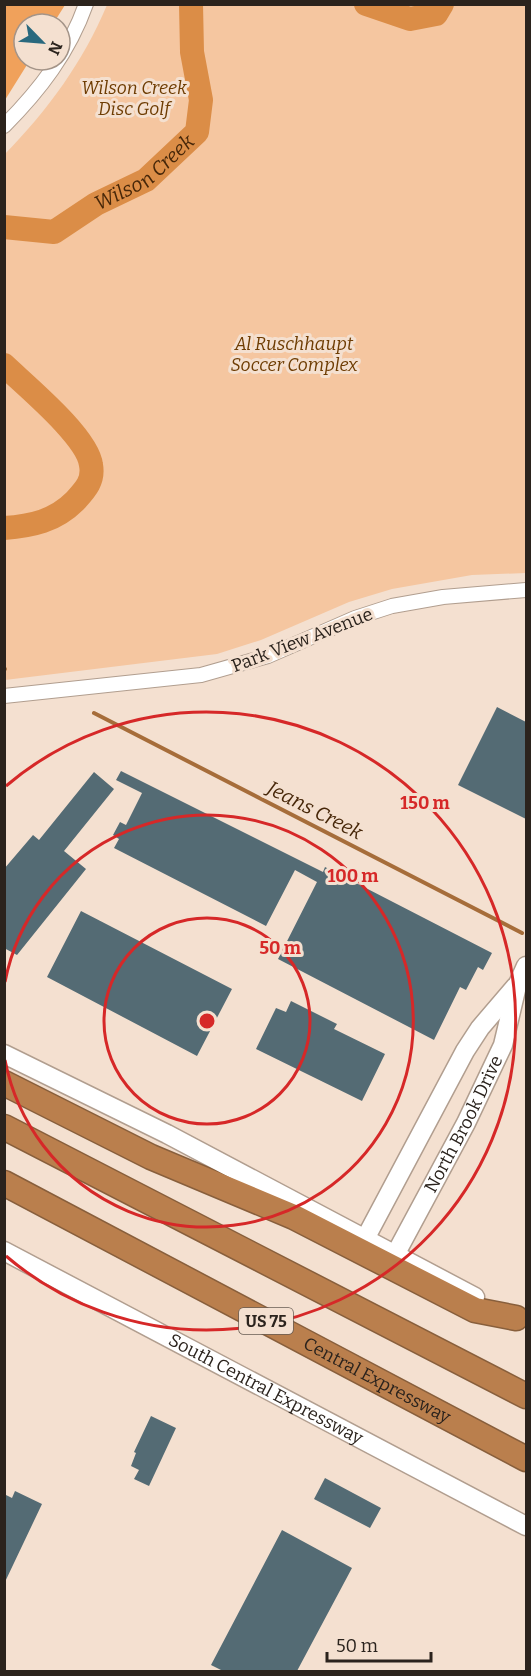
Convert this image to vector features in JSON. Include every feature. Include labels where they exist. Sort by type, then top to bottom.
[{"type":"highway","points":[[4,1083],[151,1157],[294,1217],[475,1310],[521,1321]]},
{"type":"highway","points":[[4,1127],[526,1396]]},
{"type":"highway","name":"Central Expressway","points":[[4,1183],[526,1458]]},
{"type":"main road","name":"North Brook Drive","points":[[395,1255],[466,1123],[503,1045],[517,986],[526,966]]},
{"type":"main road","name":"North Brook Drive","points":[[365,1239],[480,1028],[517,986]]},
{"type":"main road","points":[[4,1054],[167,1134],[521,1321]]},
{"type":"main road","points":[[435,1108],[466,1123]]},
{"type":"main road","name":"South Central Expressway","points":[[4,1251],[526,1526]]},
{"type":"street","points":[[4,126],[58,63],[73,39],[86,4]]},
{"type":"street","name":"Park View Avenue","points":[[4,696],[201,675],[268,656],[355,618],[392,606],[443,597],[526,590]]},
{"type":"green space","name":"Al Ruschhaupt Soccer Complex","points":[[107,5],[526,5],[526,573],[472,575],[392,589],[349,602],[261,640],[217,654],[5,680],[5,154],[50,103],[76,66]]},
{"type":"shaded area","points":[[5,4],[65,5],[61,12],[12,12],[12,72],[22,72],[5,100]]},
{"type":"building","points":[[497,707],[526,722],[526,819],[458,785]]},
{"type":"building","points":[[121,771],[323,872],[325,867],[492,953],[483,970],[478,967],[466,990],[460,987],[434,1040],[278,959],[317,882],[295,870],[266,926],[114,848],[119,839],[113,835],[120,822],[126,825],[142,793],[116,780]]},
{"type":"building","points":[[94,772],[114,789],[64,851],[86,869],[17,955],[4,948],[4,869],[33,835],[39,840]]},
{"type":"building","points":[[81,911],[232,989],[197,1056],[47,977]]},
{"type":"building","points":[[291,1001],[337,1024],[334,1029],[385,1054],[362,1101],[256,1049],[276,1008],[286,1012]]},
{"type":"building","points":[[151,1416],[176,1428],[149,1486],[134,1479],[139,1470],[131,1466],[136,1453],[134,1452]]},
{"type":"building","points":[[325,1478],[381,1508],[370,1528],[314,1499]]},
{"type":"building","points":[[15,1491],[42,1504],[4,1584],[4,1494],[12,1498]]},
{"type":"building","points":[[282,1530],[352,1568],[297,1671],[223,1671],[211,1665]]},
{"type":"waterway","name":"Wilson Creek","points":[[4,227],[54,232],[96,204],[146,180],[197,132],[201,100],[192,52],[191,4]]},
{"type":"waterway","name":"Wilson Creek","points":[[366,4],[410,19],[436,14],[442,4]]},
{"type":"waterway","name":"Wilson Creek","points":[[4,365],[68,427],[87,454],[92,471],[85,489],[67,508],[51,518],[33,524],[4,528]]},
{"type":"waterway","name":"Jeans Creek","points":[[94,713],[522,933]]},
{"type":"park label","name":"Wilson Creek Disc Golf","points":[[134,98]]}]
